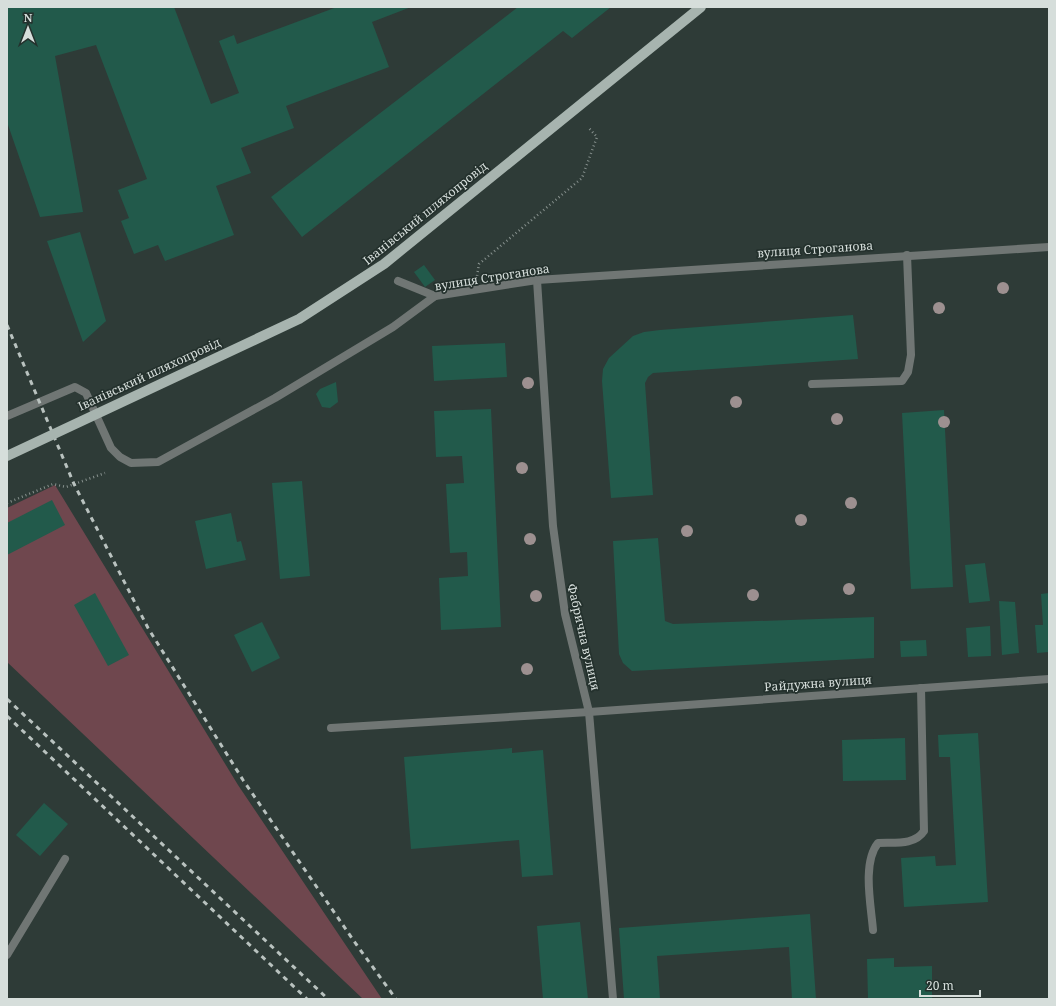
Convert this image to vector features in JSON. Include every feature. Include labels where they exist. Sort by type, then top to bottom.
[{"type":"main road","name":"Іванівський шляхопровід","points":[[7,456],[299,319],[384,264],[701,7]]},
{"type":"street","name":"вулиця Строганова","points":[[7,416],[75,387],[86,392],[111,448],[120,457],[131,463],[158,462],[275,398],[393,327],[435,296],[538,280],[1049,247]]},
{"type":"street","points":[[812,384],[902,381],[908,372],[911,355],[907,255]]},
{"type":"street","name":"Фабрична вулиця","points":[[538,280],[553,526],[557,567],[565,614],[590,712],[613,999]]},
{"type":"street","points":[[398,281],[435,296]]},
{"type":"street","name":"Райдужна вулиця","points":[[331,728],[590,712],[1049,679]]},
{"type":"street","points":[[873,930],[869,865],[872,850],[878,843],[913,841],[920,837],[924,831],[921,688]]},
{"type":"street","points":[[7,955],[65,859]]},
{"type":"path","points":[[476,290],[479,264],[582,178],[597,137],[588,128]]},
{"type":"path","points":[[7,503],[53,484],[66,487],[105,473]]},
{"type":"shaded area","points":[[55,485],[238,785],[382,999],[363,999],[7,662],[7,508]]},
{"type":"building","points":[[7,7],[174,7],[211,104],[239,93],[219,41],[234,35],[237,44],[337,7],[411,7],[372,22],[389,67],[286,106],[294,128],[241,148],[251,173],[216,186],[234,235],[165,261],[158,245],[134,254],[121,221],[129,218],[118,190],[147,179],[96,45],[55,56],[83,212],[40,217],[7,122]]},
{"type":"building","points":[[518,7],[611,7],[572,38],[563,31],[302,237],[271,197]]},
{"type":"building","points":[[80,232],[106,321],[83,342],[47,241]]},
{"type":"building","points":[[424,265],[435,280],[425,287],[414,272]]},
{"type":"building","points":[[853,315],[858,359],[653,373],[648,377],[645,383],[653,495],[611,498],[602,381],[603,369],[609,358],[633,336],[644,332],[660,330]]},
{"type":"building","points":[[505,343],[507,377],[434,381],[432,346]]},
{"type":"building","points":[[336,382],[338,402],[330,408],[322,407],[316,394],[320,389]]},
{"type":"building","points":[[491,409],[501,627],[441,630],[439,578],[468,576],[467,552],[450,553],[446,484],[464,483],[462,456],[436,457],[434,411]]},
{"type":"building","points":[[944,410],[953,587],[911,589],[902,413]]},
{"type":"building","points":[[302,481],[310,576],[280,579],[272,483]]},
{"type":"building","points":[[52,500],[65,525],[7,555],[7,523]]},
{"type":"building","points":[[231,513],[237,542],[241,541],[246,560],[206,569],[195,521]]},
{"type":"building","points":[[658,538],[665,621],[673,624],[874,617],[874,658],[632,671],[623,663],[619,654],[613,541]]},
{"type":"building","points":[[985,563],[990,601],[969,603],[965,565]]},
{"type":"building","points":[[95,593],[129,655],[108,666],[74,605]]},
{"type":"building","points":[[1049,593],[1049,652],[1037,653],[1035,625],[1043,625],[1041,594]]},
{"type":"building","points":[[999,601],[1015,602],[1019,653],[1002,655]]},
{"type":"building","points":[[262,622],[280,658],[252,672],[234,635]]},
{"type":"building","points":[[990,626],[991,656],[968,657],[966,628]]},
{"type":"building","points":[[926,640],[927,656],[901,657],[900,641]]},
{"type":"building","points":[[978,733],[988,902],[904,907],[901,858],[935,856],[936,866],[956,865],[950,757],[939,757],[938,735]]},
{"type":"building","points":[[905,738],[906,780],[843,781],[842,740]]},
{"type":"building","points":[[512,748],[512,753],[543,750],[553,875],[522,877],[519,840],[411,849],[404,757]]},
{"type":"building","points":[[44,803],[68,824],[40,856],[16,835]]},
{"type":"building","points":[[810,914],[816,999],[792,999],[789,947],[657,956],[660,999],[624,999],[619,928]]},
{"type":"building","points":[[580,922],[588,999],[543,999],[537,926]]},
{"type":"building","points":[[894,958],[894,967],[932,966],[932,999],[868,999],[867,959]]},
{"type":"railway","points":[[7,325],[74,484],[148,628],[243,780],[356,944],[396,999]]},
{"type":"railway","points":[[7,699],[328,999]]},
{"type":"railway","points":[[7,716],[307,999]]}]
